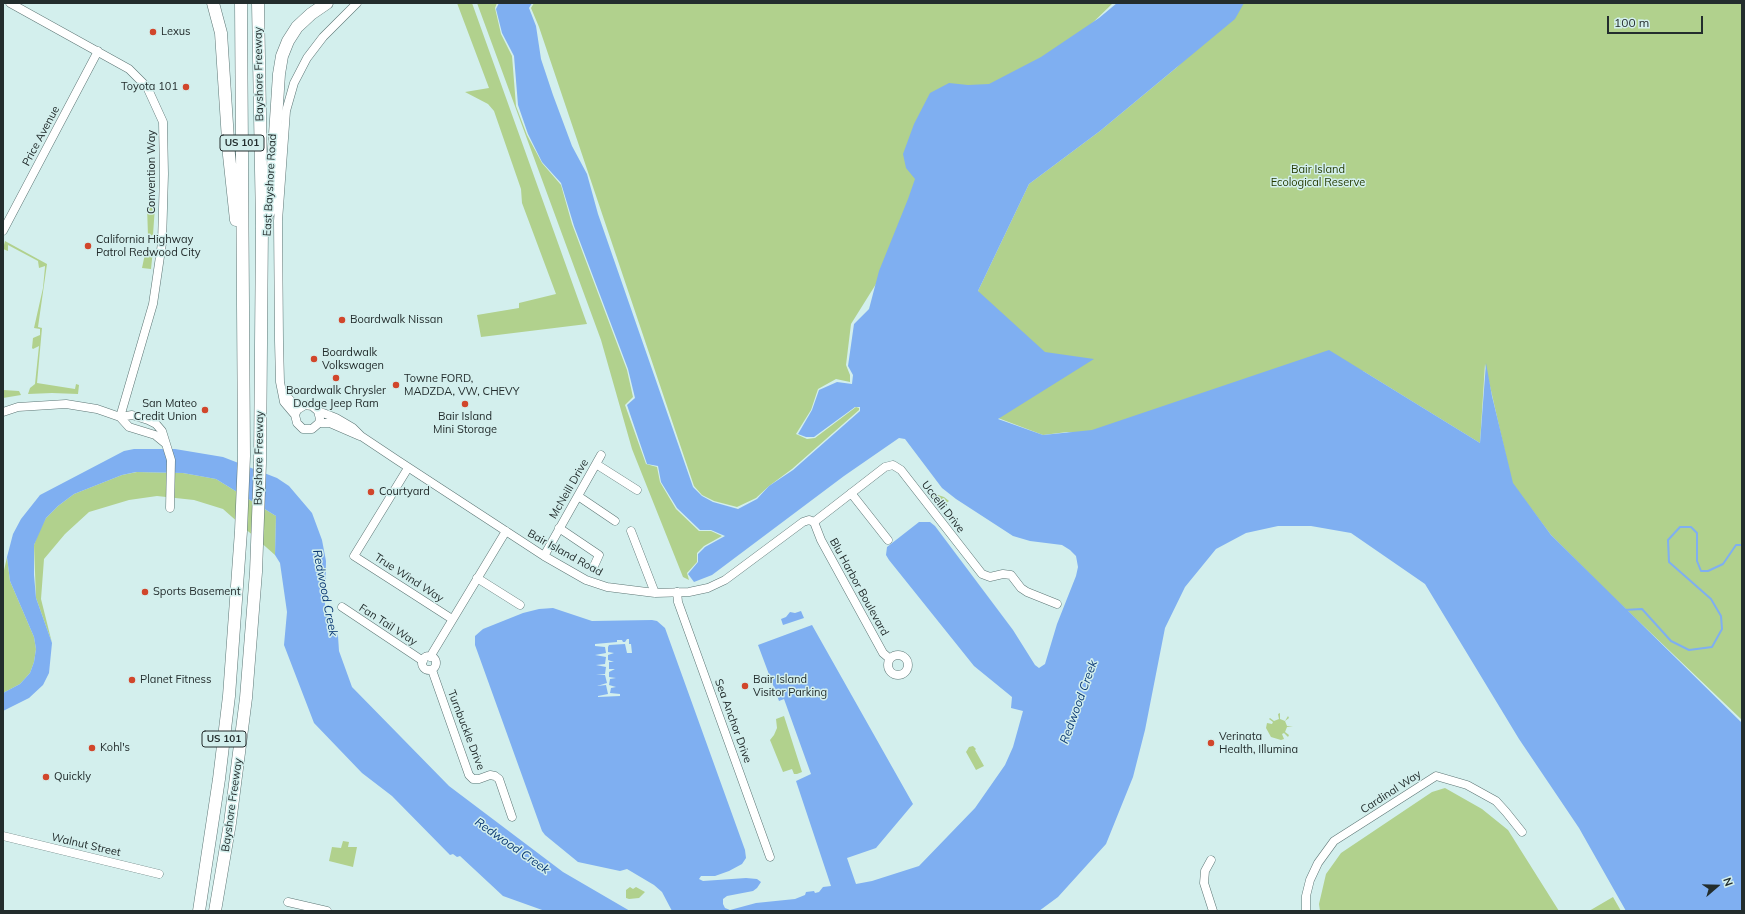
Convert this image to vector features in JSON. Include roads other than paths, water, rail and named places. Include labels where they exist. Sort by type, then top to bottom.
[{"type":"highway","points":[[213,3],[221,33],[230,171],[243,275]]},
{"type":"highway","name":"Bayshore Freeway","points":[[215,911],[230,823],[246,698],[256,572],[260,463],[262,225],[258,3]]},
{"type":"highway","points":[[262,225],[270,210],[279,74],[282,56],[288,41],[298,27],[311,14],[327,3]]},
{"type":"highway","name":"Bayshore Freeway","points":[[198,911],[224,738],[240,566],[244,456],[241,6]]},
{"type":"street","name":"Convention Way","points":[[10,3],[129,69],[147,87],[163,122],[164,174],[162,243],[153,304],[120,417]]},
{"type":"street","name":"East Bayshore Road","points":[[295,415],[284,402],[282,391],[278,318],[278,221],[285,118],[288,102],[298,74],[307,58],[323,38],[357,3]]},
{"type":"street","name":"Price Avenue","points":[[3,231],[98,51]]},
{"type":"street","points":[[282,391],[291,401],[302,406],[312,406],[318,411],[319,423],[312,429],[303,429],[297,423],[295,415],[302,406]]},
{"type":"street","points":[[3,412],[18,407],[66,404],[97,409],[120,417],[132,415],[156,424],[165,436],[171,460],[170,508]]},
{"type":"street","name":"Bair Island Road","points":[[318,411],[353,428],[361,436],[408,468],[544,556],[597,584],[619,589],[655,592],[703,590],[719,584],[803,522],[809,520],[814,522]]},
{"type":"street","points":[[120,417],[129,427],[156,435],[167,446]]},
{"type":"street","name":"Bair Island Road","points":[[319,423],[330,423],[361,436]]},
{"type":"street","name":"McNeill Drive","points":[[544,556],[601,455]]},
{"type":"street","points":[[596,464],[637,490]]},
{"type":"street","name":"Uccelli Drive","points":[[814,522],[885,467],[894,465],[982,574],[990,577],[1002,574],[1011,575],[1021,588],[1027,592],[1057,604]]},
{"type":"street","name":"True Wind Way","points":[[408,468],[354,556],[452,619]]},
{"type":"street","points":[[852,493],[888,540]]},
{"type":"street","points":[[578,496],[614,520]]},
{"type":"street","name":"Blu Harbor Boulevard","points":[[814,522],[821,540],[883,653],[890,659]]},
{"type":"street","points":[[559,528],[600,552],[594,566]]},
{"type":"street","points":[[426,659],[506,531]]},
{"type":"street","points":[[631,531],[655,592]]},
{"type":"street","points":[[477,578],[520,605]]},
{"type":"street","name":"Sea Anchor Drive","points":[[677,592],[678,602],[770,857]]},
{"type":"street","name":"Fan Tail Way","points":[[342,607],[426,659],[424,668],[432,670]]},
{"type":"street","name":"Turnbuckle Drive","points":[[432,670],[469,775],[473,779],[479,779],[490,775],[499,779],[512,817]]},
{"type":"street","name":"Cardinal Way","points":[[1306,911],[1306,896],[1310,880],[1318,863],[1334,841],[1436,776],[1467,785],[1496,801],[1522,832]]},
{"type":"street","name":"Walnut Street","points":[[4,837],[159,874]]},
{"type":"street","points":[[1211,860],[1205,871],[1204,883],[1213,911]]},
{"type":"street","points":[[288,902],[327,911]]},
{"type":"water","name":"Redwood Creek","points":[[499,3],[532,3],[529,8],[536,26],[541,59],[572,146],[587,174],[598,214],[693,487],[702,496],[713,502],[738,509],[757,499],[769,486],[793,470],[860,411],[860,407],[855,407],[814,437],[806,437],[798,434],[812,410],[819,390],[837,382],[852,384],[853,375],[848,366],[854,324],[869,309],[879,271],[915,179],[906,168],[903,154],[914,124],[930,93],[949,83],[968,85],[989,84],[1041,57],[1099,18],[1117,3],[1244,3],[1235,19],[1100,131],[1029,184],[978,291],[1045,352],[1094,359],[998,419],[1043,435],[1092,430],[1329,350],[1480,443],[1486,363],[1492,396],[1513,483],[1551,535],[1742,723],[1742,911],[1626,911],[1579,828],[1519,739],[1425,584],[1351,533],[1311,526],[1278,526],[1246,533],[1216,549],[1185,587],[1165,628],[1145,730],[1133,777],[1106,844],[1058,897],[1039,911],[672,911],[662,892],[654,885],[627,869],[620,871],[578,862],[542,831],[475,645],[475,636],[483,629],[523,613],[539,609],[553,608],[592,621],[652,620],[657,621],[665,628],[745,850],[746,858],[742,864],[715,876],[701,876],[699,879],[703,881],[746,878],[757,879],[761,882],[753,891],[727,896],[723,899],[725,908],[730,910],[756,903],[795,899],[805,895],[806,892],[814,891],[815,893],[819,892],[823,887],[831,886],[796,781],[811,774],[784,699],[779,701],[758,645],[812,625],[913,804],[876,848],[847,858],[856,884],[872,881],[919,866],[975,808],[1005,765],[1013,747],[1023,711],[1011,708],[1012,697],[974,666],[889,560],[886,555],[887,547],[919,522],[930,522],[935,526],[1013,630],[1035,665],[1039,668],[1045,664],[1057,624],[1076,576],[1078,567],[1076,556],[1062,545],[1030,541],[1013,536],[956,499],[942,488],[905,439],[899,438],[844,476],[712,575],[694,582],[688,574],[698,562],[698,554],[705,547],[725,536],[711,530],[700,530],[677,508],[661,482],[658,466],[647,464],[627,405],[635,398],[628,369],[574,226],[561,183],[542,162],[528,134],[518,105],[514,56],[502,33],[496,9]]},
{"type":"water","name":"Redwood Creek","points":[[134,449],[175,449],[223,457],[277,478],[289,486],[312,513],[322,540],[326,561],[325,606],[338,636],[339,651],[352,687],[449,786],[563,872],[630,911],[545,911],[503,896],[460,856],[457,857],[453,854],[450,855],[392,796],[362,773],[314,723],[284,645],[287,612],[280,563],[275,555],[276,516],[216,479],[183,473],[136,472],[122,475],[74,494],[58,506],[46,518],[34,545],[34,575],[36,598],[52,643],[49,673],[43,685],[29,698],[3,711],[3,693],[20,684],[30,673],[34,662],[36,649],[34,637],[10,581],[7,557],[13,534],[21,519],[40,495],[124,451]]},
{"type":"water","points":[[801,611],[804,618],[783,625],[781,619],[786,617],[790,612],[795,613]]},
{"type":"waterway","points":[[1624,610],[1642,609],[1671,641],[1689,650],[1712,647],[1722,629],[1721,616],[1711,599],[1669,562],[1668,540],[1680,527],[1691,527],[1697,533],[1697,561],[1701,571],[1708,571],[1723,564],[1736,545],[1742,545]]},
{"type":"place","name":"Lexus","points":[[153,32]]},
{"type":"place","name":"Toyota 101","points":[[186,87]]},
{"type":"place","name":"California Highway Patrol Redwood City","points":[[88,246]]},
{"type":"place","name":"Boardwalk Nissan","points":[[342,320]]},
{"type":"place","name":"Boardwalk Volkswagen","points":[[314,359]]},
{"type":"place","name":"Boardwalk Chrysler Dodge Jeep Ram","points":[[336,378]]},
{"type":"place","name":"Towne FORD, MADZDA, VW, CHEVY","points":[[396,385]]},
{"type":"place","name":"Bair Island Mini Storage","points":[[465,404]]},
{"type":"place","name":"San Mateo Credit Union","points":[[205,410]]},
{"type":"place","name":"Courtyard","points":[[371,492]]},
{"type":"place","name":"Sports Basement","points":[[145,592]]},
{"type":"place","name":"Planet Fitness","points":[[132,680]]},
{"type":"place","name":"Bair Island Visitor Parking","points":[[745,686]]},
{"type":"place","name":"Verinata Health, Illumina","points":[[1211,743]]},
{"type":"place","name":"Kohl's","points":[[92,748]]},
{"type":"place","name":"Quickly","points":[[46,777]]},
{"type":"park label","name":"Bair Island Ecological Reserve","points":[[1318,176]]}]
